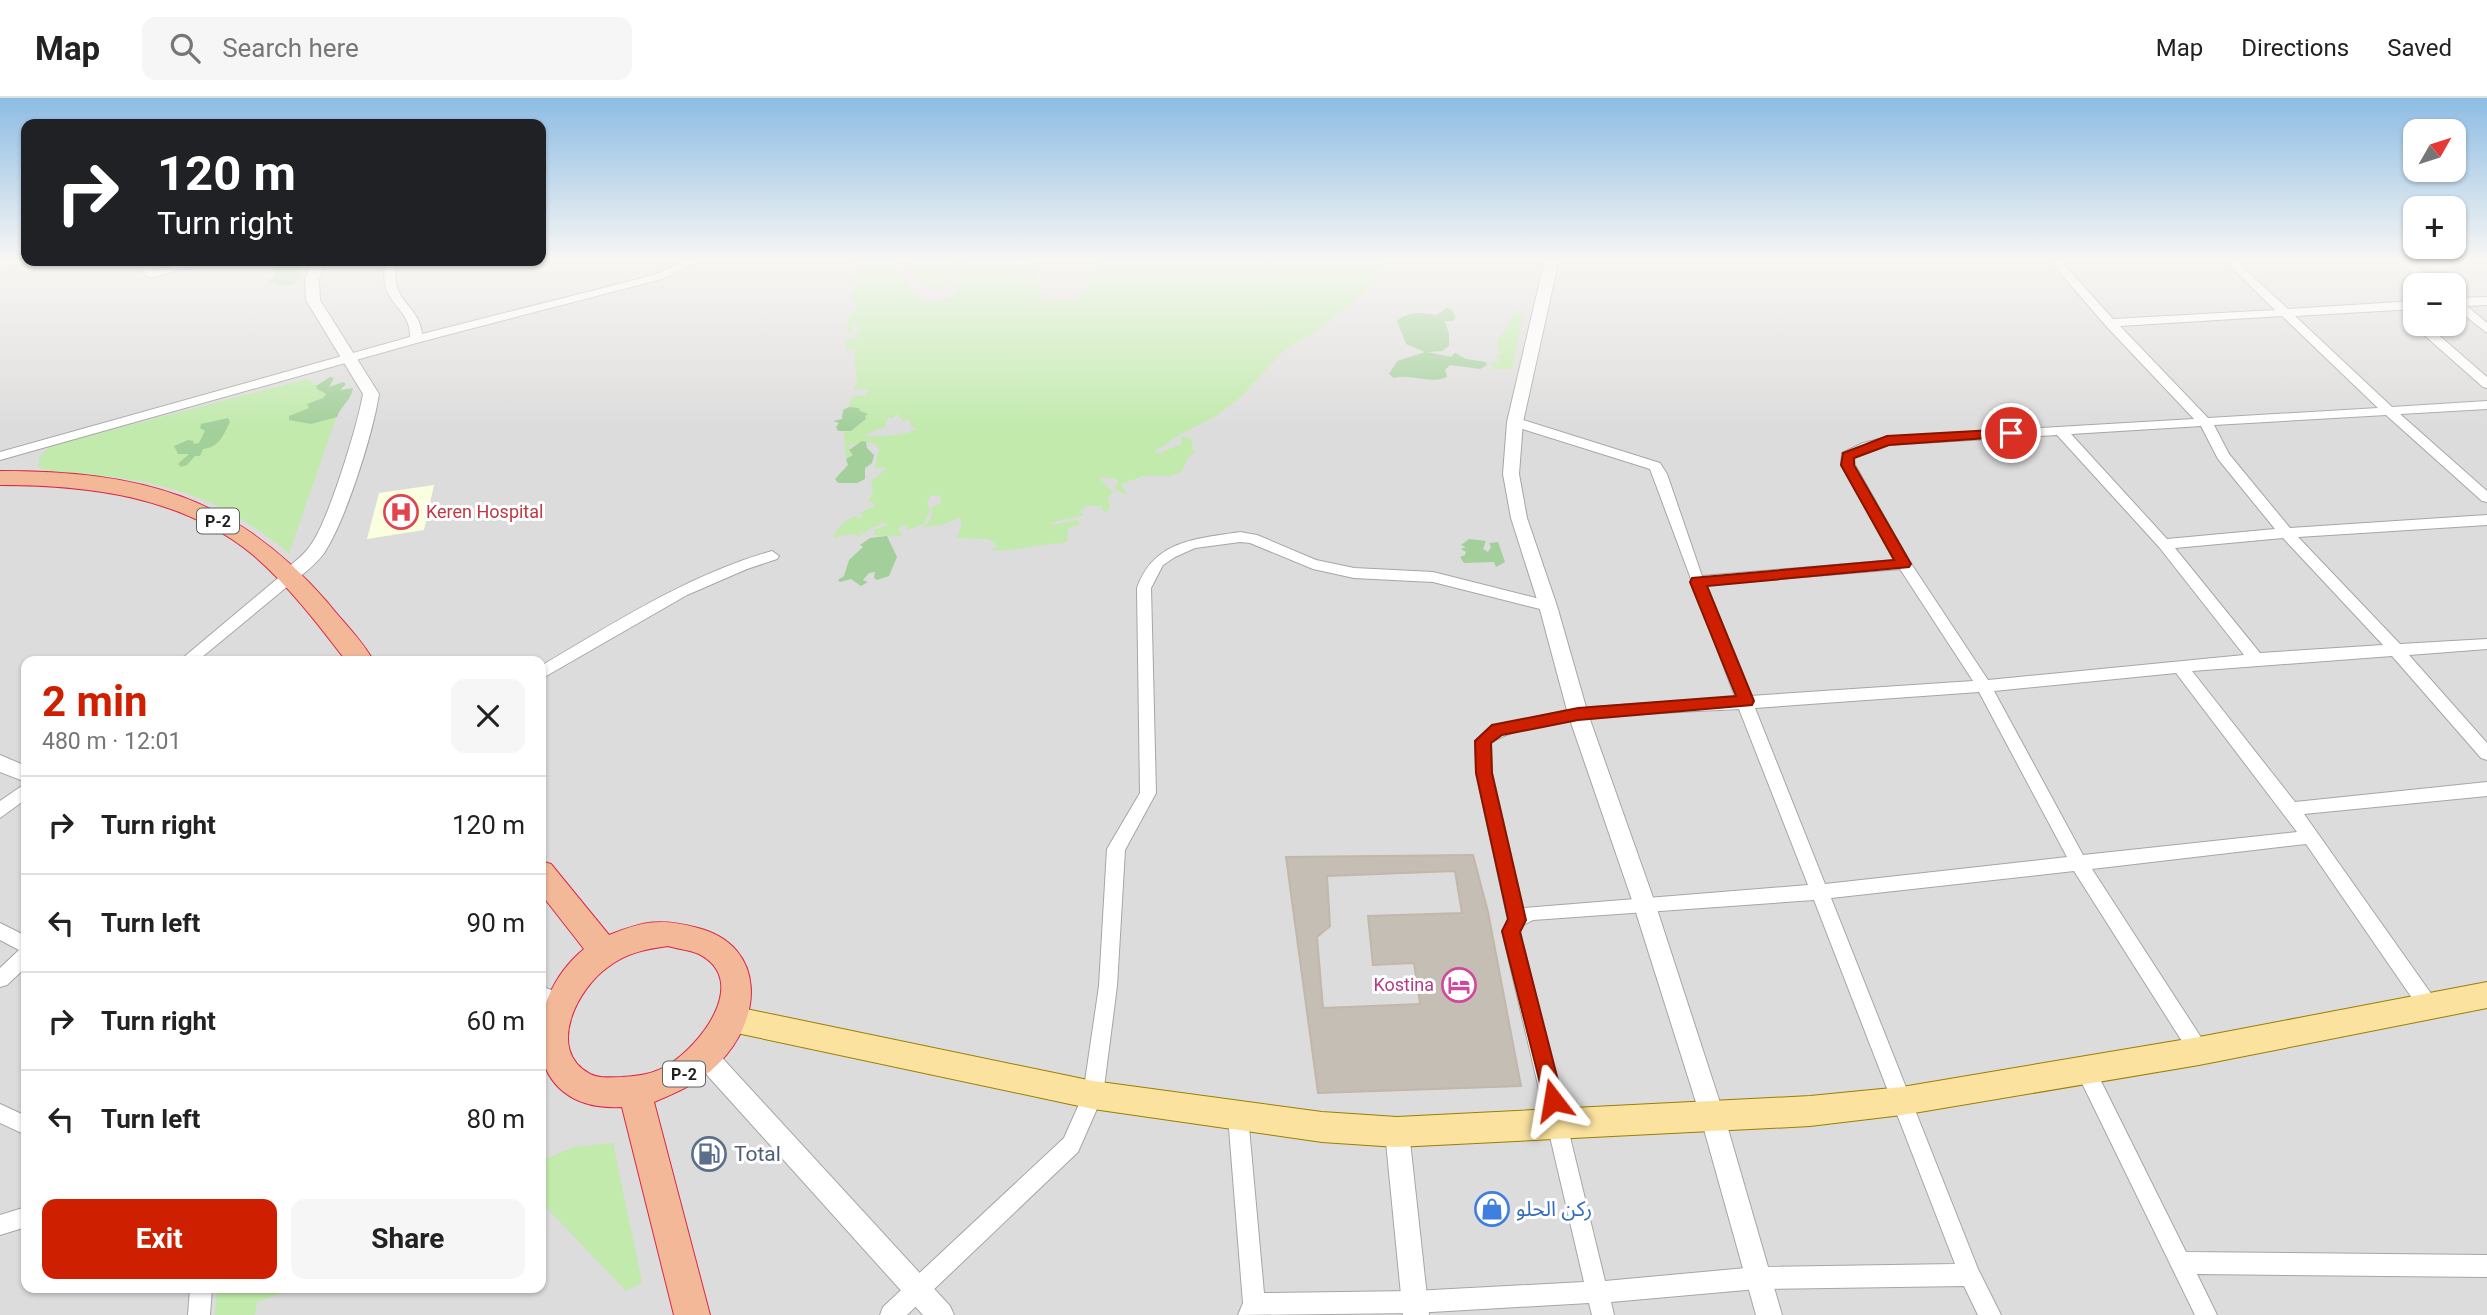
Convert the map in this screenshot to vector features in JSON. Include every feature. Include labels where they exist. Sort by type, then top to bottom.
[{"type":"highway","name":"P-2","points":[[5,466],[169,498],[212,517],[258,548],[289,577],[357,656]]},
{"type":"highway","points":[[546,879],[604,952]]},
{"type":"highway","name":"P-2","points":[[688,934],[720,951],[731,965],[736,981],[736,1000],[732,1019],[721,1039],[706,1057],[684,1074],[660,1086],[635,1093],[615,1094],[580,1085],[567,1075],[546,1049],[552,1026],[549,1000],[604,952],[646,935],[688,934]]},
{"type":"highway","points":[[635,1093],[692,1315]]},
{"type":"main road","points":[[732,1019],[1093,1095],[1322,1127],[1398,1132],[1811,1111],[1902,1101],[2199,1051],[2487,995]]},
{"type":"street","points":[[192,656],[289,577],[317,549],[332,520],[368,413],[371,394],[322,316]]},
{"type":"street","points":[[410,316],[418,328],[416,339]]},
{"type":"street","points":[[5,466],[347,358],[506,316]]},
{"type":"street","points":[[1539,316],[1515,422],[1511,474],[1519,518],[1548,607],[1578,714],[1644,903],[1712,1115],[1769,1315]]},
{"type":"street","points":[[2104,316],[2206,423],[2223,456],[2286,533],[2397,651],[2487,754]]},
{"type":"street","points":[[2110,323],[2250,316]]},
{"type":"street","points":[[2287,316],[2487,498]]},
{"type":"street","points":[[2472,316],[2487,328]]},
{"type":"street","points":[[2433,336],[2487,384]]},
{"type":"street","points":[[2199,1051],[2079,864],[1984,687],[1904,564],[1848,465],[1847,456],[1887,441],[2487,405]]},
{"type":"street","points":[[1515,422],[1655,466],[1660,474],[1698,582],[1970,1275],[1990,1315]]},
{"type":"street","points":[[2061,431],[2164,544],[2256,659]]},
{"type":"street","points":[[2164,544],[2487,520]]},
{"type":"street","points":[[891,1315],[1071,1145],[1093,1095],[1108,986],[1116,849],[1148,793],[1144,588],[1149,574],[1158,562],[1192,544],[1240,537],[1252,538],[1312,564],[1354,573],[1433,577],[1548,607]]},
{"type":"street","points":[[546,670],[699,581],[737,564],[772,556]]},
{"type":"street","points":[[1698,582],[1904,564]]},
{"type":"street","points":[[1517,920],[1484,773],[1483,741],[1497,730],[1578,714],[1984,687],[2256,659],[2487,644]]},
{"type":"street","points":[[2180,668],[2291,809],[2430,1008]]},
{"type":"street","points":[[0,762],[21,772]]},
{"type":"street","points":[[2291,809],[2487,789]]},
{"type":"street","points":[[0,811],[21,794]]},
{"type":"street","points":[[1603,1315],[1511,931],[1517,920],[1530,913],[1821,892],[2311,837]]},
{"type":"street","points":[[0,931],[21,942]]},
{"type":"street","points":[[0,979],[21,960]]},
{"type":"street","points":[[706,1057],[942,1315]]},
{"type":"street","points":[[2086,1071],[2206,1315]]},
{"type":"street","points":[[0,1113],[21,1124]]},
{"type":"street","points":[[1238,1116],[1251,1310],[1415,1308],[1757,1278],[1970,1275]]},
{"type":"street","points":[[1398,1132],[1415,1308]]},
{"type":"street","points":[[0,1225],[21,1219]]},
{"type":"street","points":[[2179,1263],[2487,1266]]},
{"type":"street","points":[[199,1315],[201,1293]]},
{"type":"shaded area","points":[[0,316],[2403,316],[2403,336],[2466,336],[2466,316],[2487,316],[2487,1315],[0,1315]]},
{"type":"shaded area","name":"Keren Hospital","points":[[434,485],[424,530],[367,539],[379,493]]},
{"type":"green space","points":[[851,316],[1336,316],[1283,351],[1241,397],[1216,416],[1179,435],[1154,452],[1157,454],[1182,444],[1181,436],[1192,439],[1195,452],[1188,457],[1182,472],[1169,476],[1143,476],[1121,484],[1128,495],[1115,490],[1118,481],[1116,479],[1098,477],[1113,492],[1107,498],[1110,506],[1108,511],[1103,512],[1102,506],[1085,506],[1080,512],[1084,515],[1053,522],[1053,525],[1077,520],[1081,524],[1068,528],[1067,542],[996,551],[990,550],[999,547],[989,539],[957,538],[962,522],[959,518],[942,525],[922,527],[931,520],[932,507],[941,503],[940,495],[930,496],[927,502],[930,511],[924,524],[907,530],[906,526],[899,526],[899,531],[902,532],[900,536],[874,535],[874,530],[888,525],[882,522],[864,533],[859,531],[861,535],[858,537],[854,534],[840,535],[838,538],[833,536],[842,524],[854,516],[861,518],[863,515],[859,513],[875,506],[874,503],[868,502],[873,491],[871,480],[887,467],[875,468],[879,448],[872,443],[849,445],[849,451],[854,455],[846,459],[844,432],[851,431],[865,421],[863,413],[849,407],[852,396],[866,395],[868,389],[854,390],[857,381],[854,349],[847,350],[846,343],[842,341],[859,336],[854,333],[861,332],[857,324],[852,326],[853,332],[848,334],[847,321]],"holes":[[[897,414],[903,421],[909,419],[911,426],[917,429],[891,436],[863,436],[886,426],[888,417],[892,418]]]},
{"type":"green space","points":[[1455,316],[1453,321],[1445,321],[1449,346],[1442,351],[1427,352],[1451,357],[1455,353],[1466,359],[1486,362],[1487,365],[1480,369],[1450,365],[1445,370],[1447,377],[1434,380],[1394,378],[1389,374],[1397,361],[1425,352],[1406,344],[1397,321],[1402,318]]},
{"type":"green space","points":[[1512,316],[1523,316],[1512,369],[1493,369],[1491,362],[1498,362],[1500,359],[1496,357],[1502,352],[1496,348],[1499,344],[1497,342],[1506,328],[1504,327],[1509,325]]},
{"type":"green space","points":[[330,377],[334,378],[329,387],[343,382],[346,384],[340,390],[353,388],[337,417],[311,424],[289,420],[289,416],[309,408],[307,404],[323,398],[326,394],[316,386]]},
{"type":"green space","points":[[307,379],[342,401],[289,553],[246,522],[186,493],[140,481],[65,473],[38,467],[40,456],[50,447],[61,443]]},
{"type":"green space","points":[[849,407],[859,408],[868,414],[866,419],[851,431],[838,431],[836,427],[839,423],[833,421],[842,419],[843,410]]},
{"type":"green space","points":[[228,418],[230,422],[217,443],[203,449],[200,456],[195,456],[187,465],[181,467],[178,464],[189,454],[178,454],[174,446],[188,440],[194,444],[199,443],[205,431],[200,428],[201,424]]},
{"type":"green space","points":[[862,441],[866,442],[867,448],[874,455],[872,463],[865,468],[865,479],[857,483],[838,483],[835,479],[848,465],[846,459],[853,455],[849,450]]},
{"type":"green space","points":[[887,536],[897,557],[889,576],[877,580],[874,578],[875,572],[869,573],[863,580],[868,582],[861,586],[851,579],[840,582],[838,580],[844,576],[849,560],[863,547],[860,545],[870,538]]},
{"type":"green space","points":[[1469,539],[1486,541],[1483,549],[1488,552],[1491,547],[1489,543],[1498,542],[1505,562],[1496,567],[1494,562],[1464,563],[1460,557],[1466,552],[1461,549],[1466,547],[1461,545]]},
{"type":"green space","points":[[613,1143],[642,1282],[626,1291],[546,1207],[546,1159],[574,1147]]},
{"type":"green space","points":[[217,1293],[283,1293],[257,1302],[255,1315],[215,1315]]},
{"type":"building","name":"Kostina","points":[[1473,855],[1488,912],[1521,1086],[1318,1093],[1286,857]],"holes":[[[1455,871],[1462,913],[1368,916],[1373,965],[1414,963],[1420,1004],[1323,1008],[1317,937],[1330,926],[1327,876]]]},
{"type":"place","name":"Keren Hospital","points":[[401,512]]},
{"type":"place","name":"Kostina","points":[[1459,985]]},
{"type":"place","name":"Total","points":[[709,1154]]},
{"type":"place","name":"ركن الحلو","points":[[1492,1209]]},
{"type":"route","points":[[1553,1100],[1511,931],[1517,920],[1484,773],[1483,741],[1497,730],[1578,714],[1746,701],[1698,582],[1904,564],[1848,465],[1847,456],[1887,441],[2011,433]]}]
